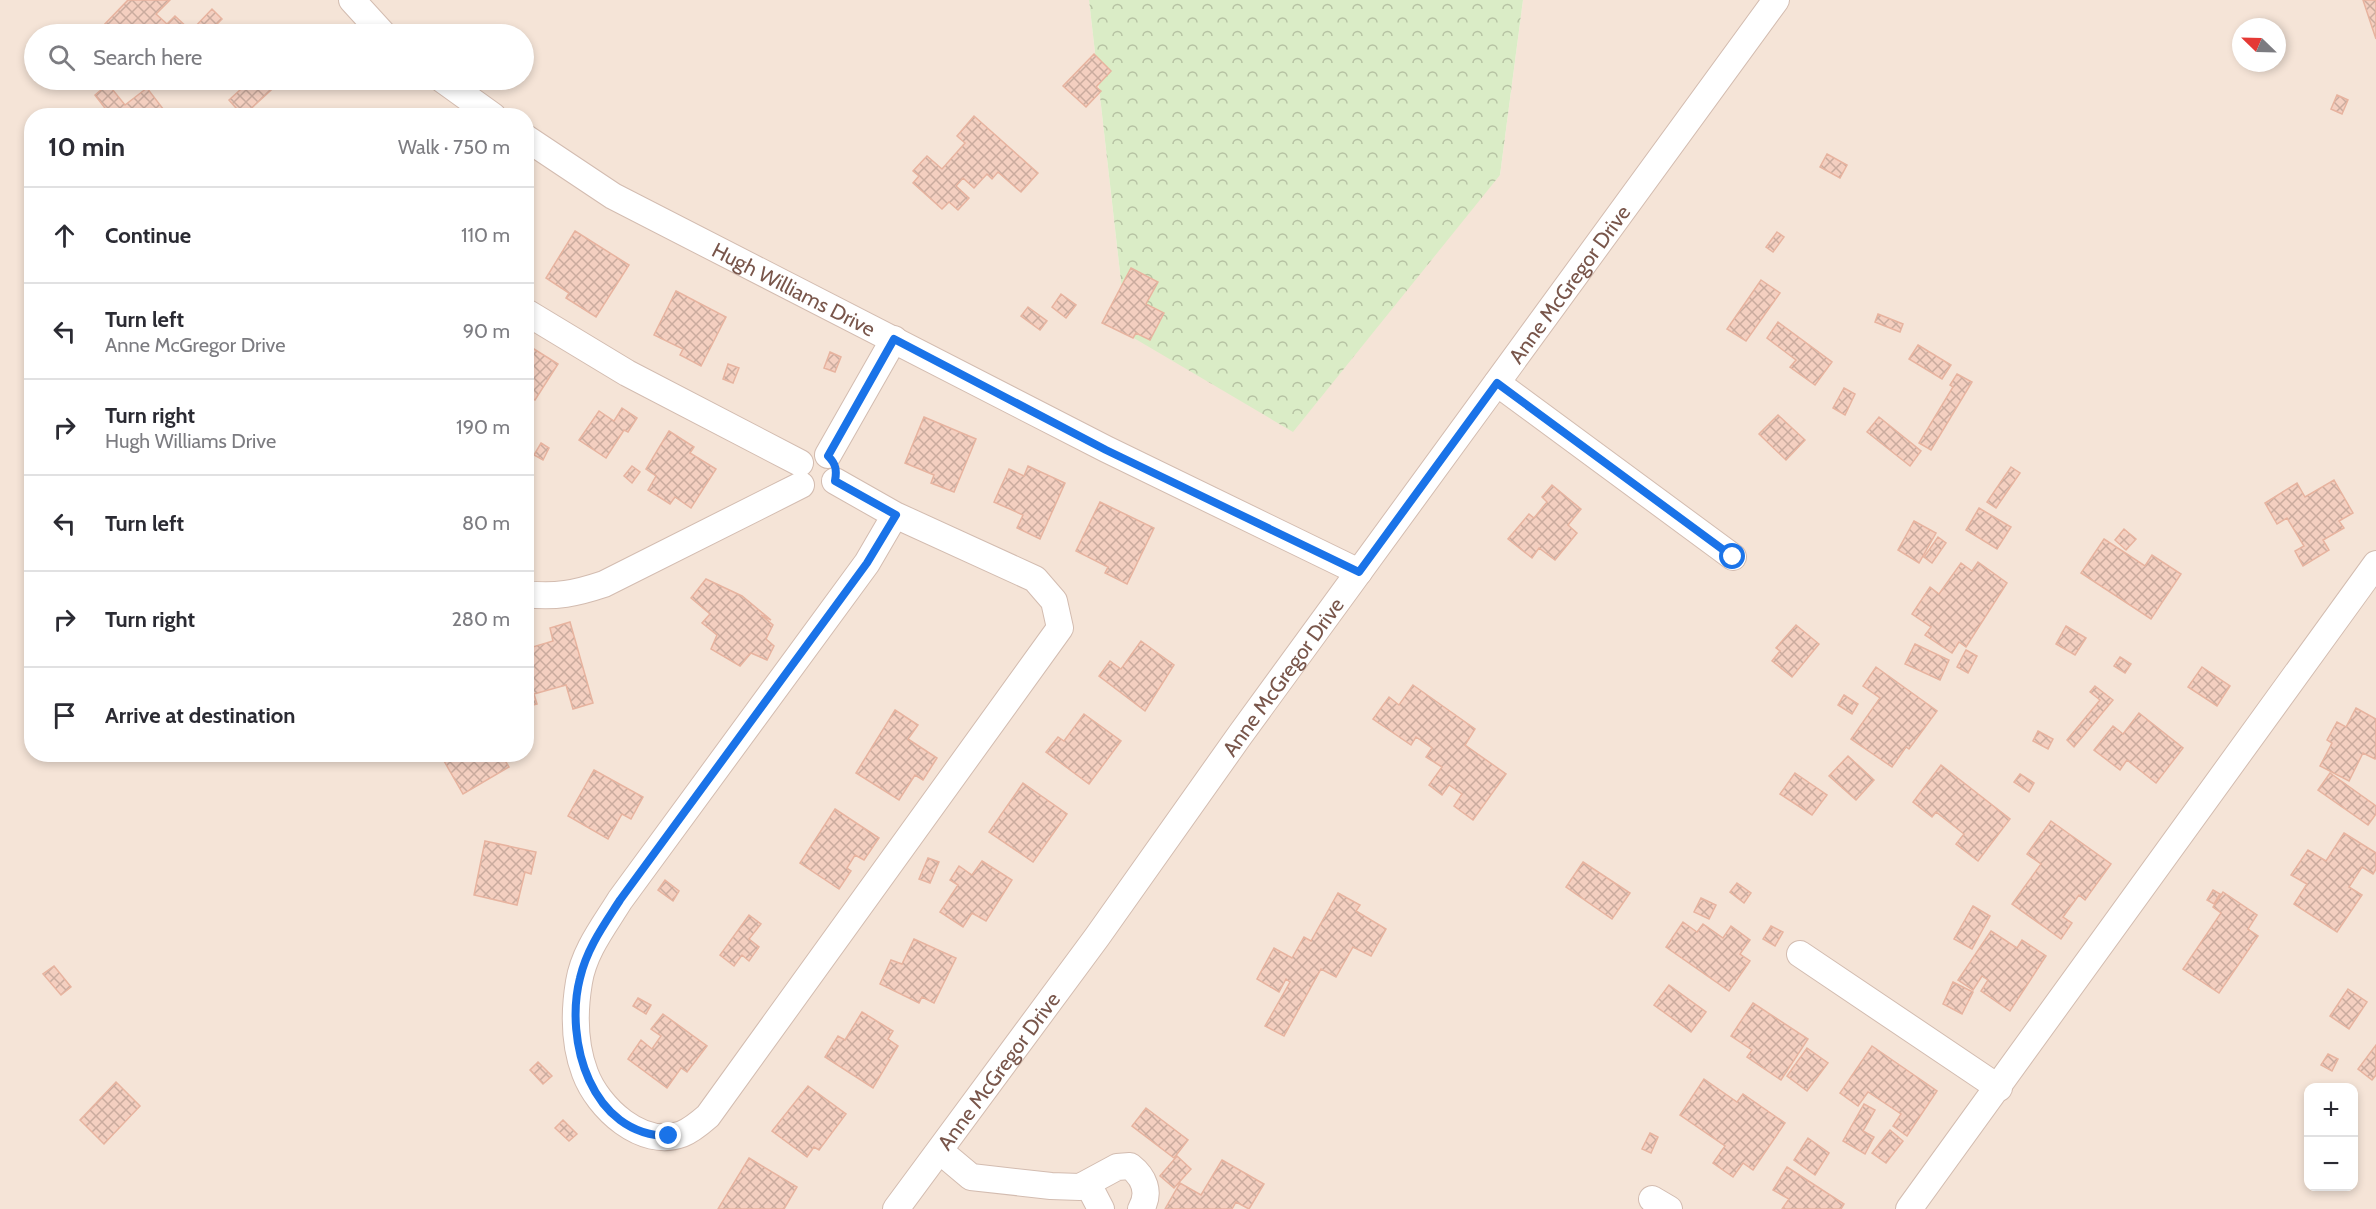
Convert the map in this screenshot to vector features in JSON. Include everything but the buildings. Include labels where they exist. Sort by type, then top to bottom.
[{"type":"street","points":[[352,0],[374,24]]},
{"type":"street","name":"Anne McGregor Drive","points":[[896,1209],[1097,937],[1359,572],[1776,0]]},
{"type":"street","points":[[457,90],[482,108]]},
{"type":"street","name":"Hugh Williams Drive","points":[[534,143],[613,196],[1106,450],[1359,572]]},
{"type":"street","points":[[534,317],[800,474],[814,492],[822,491],[835,481],[837,471],[834,462],[828,456],[822,453],[809,454],[800,474],[604,584],[577,593],[548,597],[534,595]]},
{"type":"street","points":[[828,456],[894,339]]},
{"type":"street","points":[[1497,383],[1733,557]]},
{"type":"street","points":[[835,481],[896,515],[1035,579],[1054,601],[1059,627],[708,1116],[681,1135],[658,1136],[623,1123],[603,1104],[585,1075],[578,1046],[576,1015],[579,980],[592,943],[620,900],[867,563],[896,515]]},
{"type":"street","points":[[1909,1209],[1999,1088],[2376,564]]},
{"type":"street","points":[[1800,954],[1999,1088]]},
{"type":"street","points":[[940,1151],[971,1177],[1051,1186],[1080,1187],[1117,1167],[1130,1166],[1140,1175],[1145,1186],[1145,1202],[1141,1209]]},
{"type":"street","points":[[1088,1184],[1101,1209]]},
{"type":"shaded area","points":[[0,0],[1089,0],[1127,334],[1500,175],[1523,0],[2376,0],[2376,1209],[0,1209]]},
{"type":"green space","points":[[1089,0],[1523,0],[1500,175],[1293,432],[1127,334]]},
{"type":"route","points":[[669,1136],[658,1136],[623,1123],[603,1104],[585,1075],[578,1046],[576,1015],[579,980],[592,943],[620,900],[867,563],[896,515],[835,481],[837,471],[834,462],[828,456],[894,339],[1106,450],[1359,572],[1497,383],[1733,557]]}]
